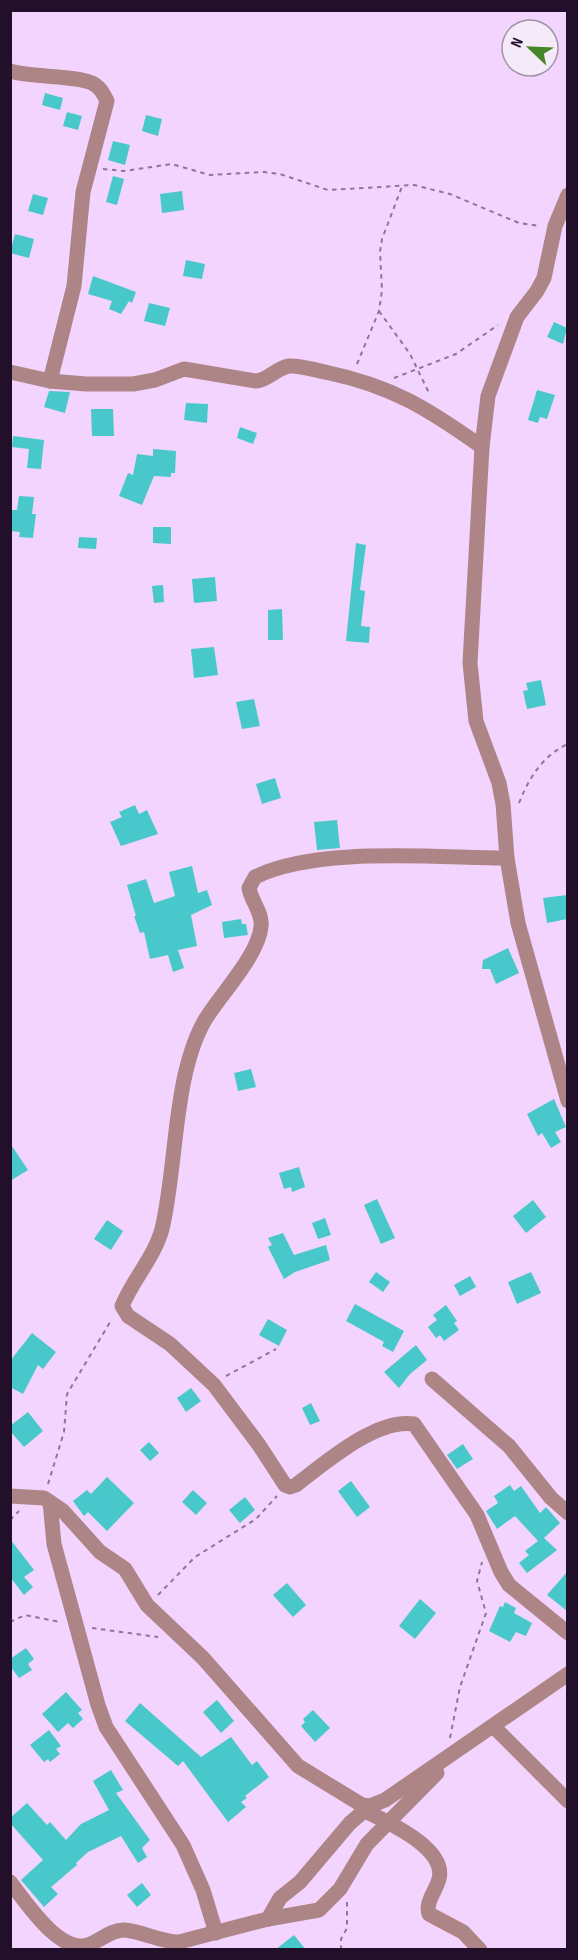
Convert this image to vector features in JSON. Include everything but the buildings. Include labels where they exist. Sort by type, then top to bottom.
[{"type":"street","points":[[10,71],[39,78],[87,81],[102,90],[107,101],[88,166],[83,192],[74,286],[50,381]]},
{"type":"street","points":[[567,195],[555,226],[544,278],[517,317],[489,396],[482,447],[471,625],[472,699],[476,721],[499,783],[507,858],[518,923],[567,1101]]},
{"type":"street","points":[[10,372],[50,381],[133,384],[155,380],[184,369],[256,381],[266,380],[290,366],[350,378],[378,386],[414,401],[440,416],[482,447]]},
{"type":"street","points":[[507,858],[350,857],[282,867],[255,877],[249,888],[260,916],[262,926],[259,936],[240,971],[205,1021],[194,1048],[186,1077],[161,1231],[155,1250],[122,1306],[128,1316],[170,1344],[214,1385],[264,1452],[285,1485],[290,1487],[296,1485],[353,1443],[374,1432],[405,1422],[414,1424],[477,1515],[501,1572],[509,1585],[567,1633]]},
{"type":"street","points":[[432,1379],[509,1446],[551,1498],[567,1513]]},
{"type":"street","points":[[12,1497],[47,1500],[63,1511],[99,1552],[125,1569],[147,1605],[210,1666],[298,1766],[417,1840],[436,1859],[440,1873],[428,1906],[429,1914],[463,1932],[480,1950]]},
{"type":"street","points":[[47,1500],[52,1534],[74,1624],[106,1726],[183,1845],[203,1890],[216,1933]]},
{"type":"street","points":[[268,1918],[280,1898],[300,1882],[328,1845],[368,1808],[385,1800],[567,1674]]},
{"type":"street","points":[[493,1726],[567,1801]]},
{"type":"street","points":[[10,1882],[58,1939],[70,1946],[83,1947],[95,1943],[117,1930],[126,1930],[167,1942],[216,1933],[268,1918],[308,1914],[330,1902],[367,1844],[450,1756]]},
{"type":"path","points":[[88,166],[124,171],[172,164],[210,175],[224,176],[264,172],[280,174],[328,190],[403,184],[430,187],[519,223],[555,226]]},
{"type":"path","points":[[350,378],[379,311],[382,290],[380,252],[384,232],[403,184]]},
{"type":"path","points":[[379,311],[401,340],[440,416]]},
{"type":"path","points":[[378,386],[456,354],[493,328],[517,317]]},
{"type":"path","points":[[516,808],[538,767],[548,755],[567,744]]},
{"type":"path","points":[[47,1500],[64,1432],[65,1405],[71,1383],[122,1306]]},
{"type":"path","points":[[214,1385],[245,1364],[276,1349]]},
{"type":"path","points":[[147,1605],[195,1557],[256,1519],[285,1485]]},
{"type":"path","points":[[450,1756],[460,1687],[486,1613],[477,1581],[489,1542]]},
{"type":"path","points":[[10,1622],[25,1615],[124,1634],[179,1637]]}]
